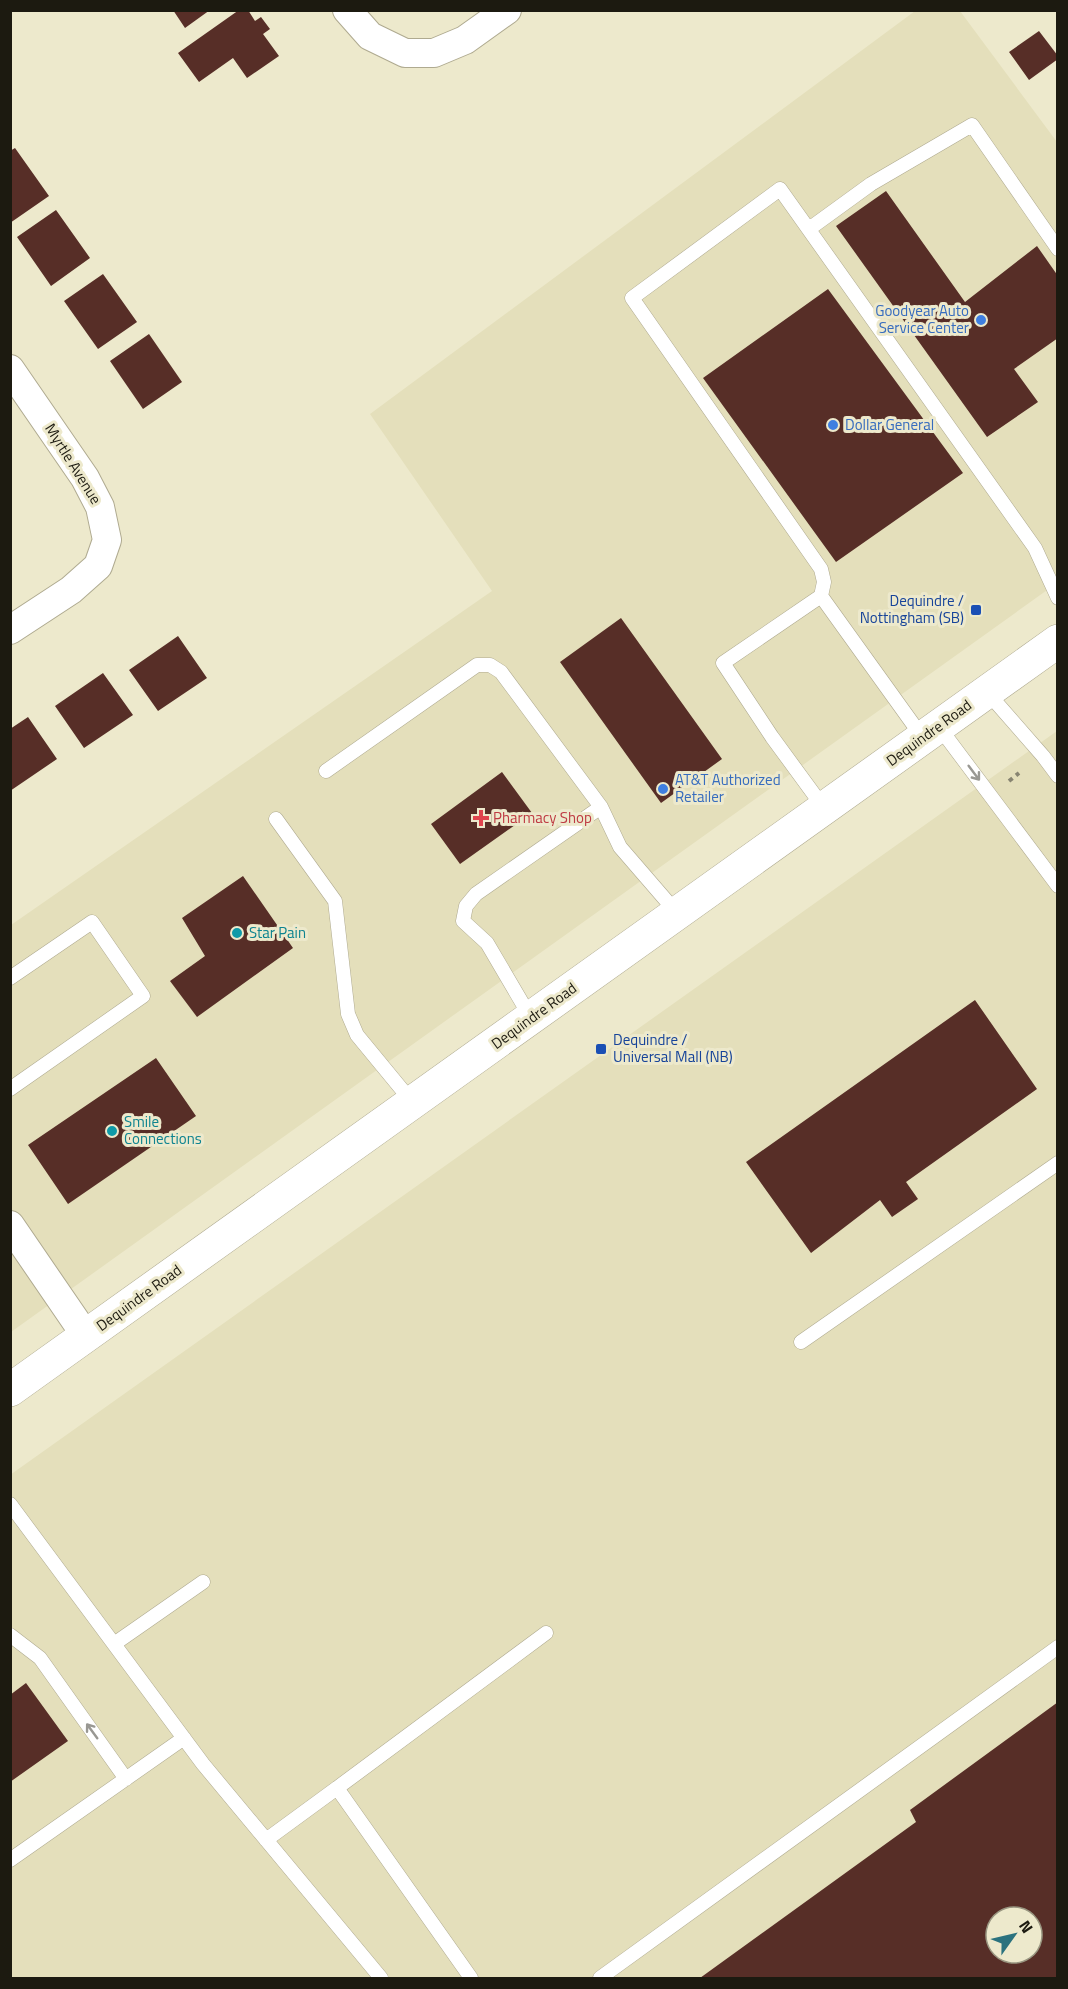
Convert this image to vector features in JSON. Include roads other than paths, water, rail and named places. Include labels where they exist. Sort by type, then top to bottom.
[{"type":"main road","name":"Dequindre Road","points":[[10,1390],[1058,641]]},
{"type":"street","points":[[347,10],[370,36],[405,53],[434,53],[465,40],[507,10]]},
{"type":"street","name":"Myrtle Avenue","points":[[10,369],[85,478],[100,507],[107,540],[98,566],[71,590],[10,630]]},
{"type":"street","points":[[10,1225],[86,1336]]},
{"type":"lane","points":[[809,228],[871,184],[972,125],[1058,249]]},
{"type":"lane","points":[[824,808],[772,737],[723,663],[821,596],[824,582],[821,569],[632,298],[780,189],[1035,548],[1058,598]]},
{"type":"lane","points":[[821,596],[1058,886]]},
{"type":"lane","points":[[326,771],[477,665],[490,665],[501,672],[601,807],[620,847],[677,913]]},
{"type":"lane","points":[[987,692],[1058,776]]},
{"type":"lane","points":[[531,1018],[487,943],[463,921],[466,906],[476,894],[601,807]]},
{"type":"lane","points":[[276,819],[335,902],[348,1014],[357,1035],[412,1103]]},
{"type":"lane","points":[[10,978],[92,922],[143,996],[10,1089]]},
{"type":"lane","points":[[801,1342],[1058,1163]]},
{"type":"lane","points":[[10,1504],[184,1738],[381,1978]]},
{"type":"lane","points":[[114,1644],[203,1582]]},
{"type":"lane","points":[[266,1840],[546,1633]]},
{"type":"lane","points":[[10,1635],[40,1658],[126,1779]]},
{"type":"lane","points":[[600,1978],[1058,1647]]},
{"type":"lane","points":[[10,1860],[184,1738]]},
{"type":"lane","points":[[338,1788],[471,1978]]},
{"type":"place","name":"Goodyear Auto Service Center","points":[[981,320]]},
{"type":"place","name":"Dollar General","points":[[833,425]]},
{"type":"place","name":"Dequindre / Nottingham (SB)","points":[[976,610]]},
{"type":"place","name":"AT&T Authorized Retailer","points":[[663,789]]},
{"type":"place","name":"Pharmacy Shop","points":[[481,818]]},
{"type":"place","name":"Star Pain","points":[[237,933]]},
{"type":"place","name":"Dequindre / Universal Mall (NB)","points":[[601,1049]]},
{"type":"place","name":"Smile Connections","points":[[112,1131]]}]
